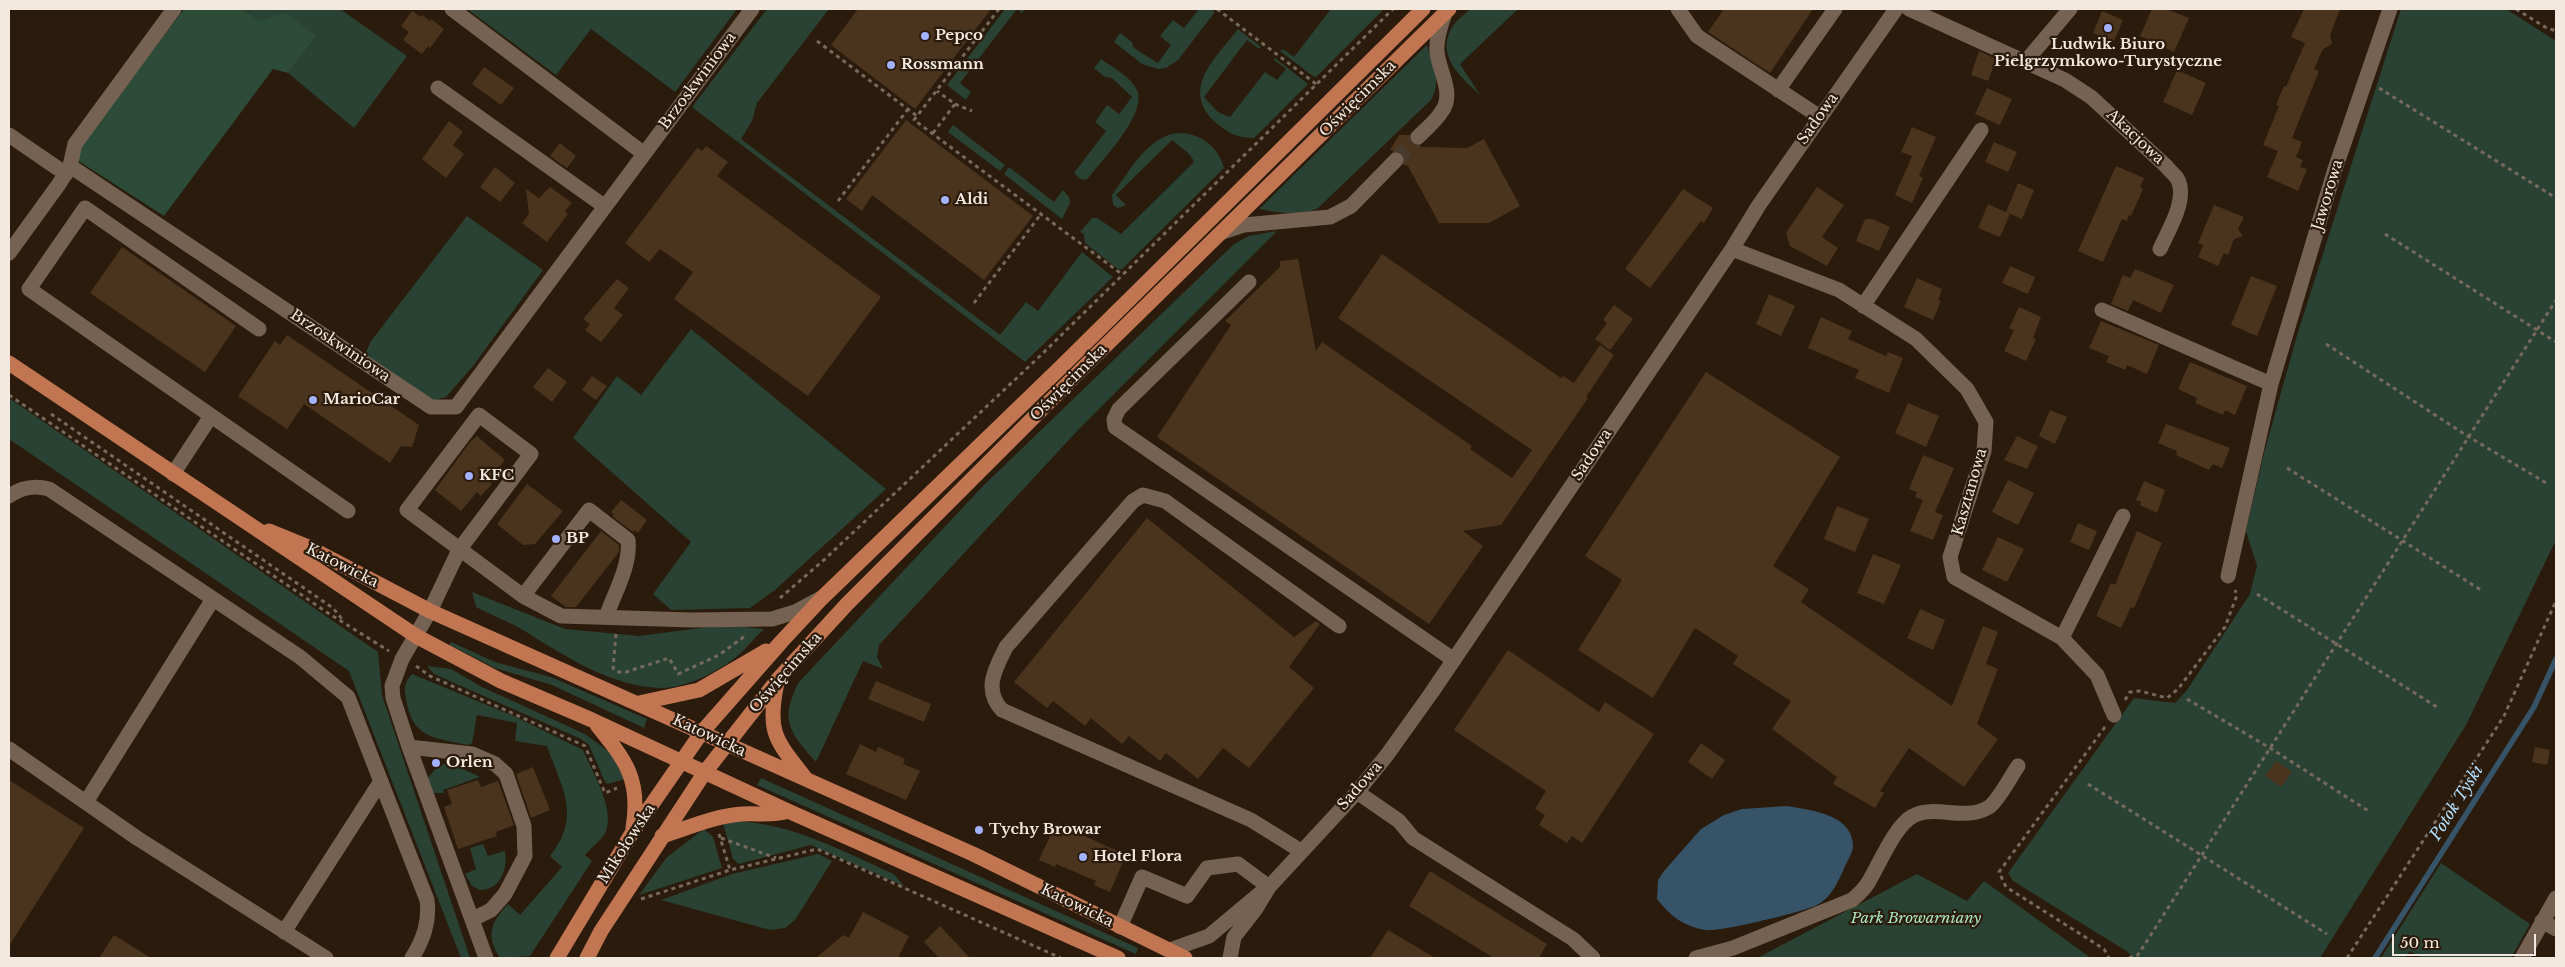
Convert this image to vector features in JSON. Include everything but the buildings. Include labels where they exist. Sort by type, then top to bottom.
[{"type":"main road","name":"Oświęcimska","points":[[702,732],[822,598],[1060,368],[1423,9]]},
{"type":"main road","name":"Oświęcimska","points":[[705,772],[778,678],[848,604],[1094,356],[1447,11]]},
{"type":"main road","name":"Katowicka","points":[[9,363],[416,636],[501,682],[592,720],[788,811],[1118,958]]},
{"type":"main road","name":"Katowicka","points":[[233,515],[308,547],[430,611],[973,854],[1185,958]]},
{"type":"main road","points":[[639,703],[699,690],[782,641]]},
{"type":"main road","points":[[778,678],[773,702],[773,732],[807,780]]},
{"type":"main road","points":[[592,720],[615,747],[633,781],[636,809],[632,833]]},
{"type":"main road","name":"Mikołowska","points":[[557,958],[632,833],[702,732]]},
{"type":"main road","name":"Mikołowska","points":[[587,958],[662,836],[705,772]]},
{"type":"main road","points":[[662,836],[714,818],[743,814],[774,816],[788,811]]},
{"type":"street","points":[[9,253],[68,170],[75,144],[174,9]]},
{"type":"street","points":[[452,9],[643,153]]},
{"type":"street","name":"Brzoskwiniowa","points":[[68,170],[431,407],[456,407],[643,153],[752,9]]},
{"type":"street","points":[[1678,9],[1698,36],[1820,117]]},
{"type":"street","points":[[1778,90],[1835,9]]},
{"type":"street","name":"Sadowa","points":[[1170,950],[1209,936],[1269,887],[1357,792],[1387,755],[1454,660],[1732,249],[1759,206],[1896,9]]},
{"type":"street","name":"Akacjowa","points":[[1909,9],[2026,61],[2065,80],[2091,96],[2177,178],[2180,187],[2179,204],[2160,249]]},
{"type":"street","points":[[2026,61],[2070,9]]},
{"type":"street","name":"Jaworowa","points":[[2228,576],[2271,384],[2335,169],[2390,9]]},
{"type":"street","points":[[1418,137],[1443,111],[1446,103],[1446,85],[1437,51],[1439,32],[1447,11]]},
{"type":"street","points":[[438,88],[604,206]]},
{"type":"street","points":[[1863,306],[1982,130]]},
{"type":"street","points":[[9,135],[68,170]]},
{"type":"street","points":[[1223,232],[1244,225],[1330,217],[1351,206],[1396,160]]},
{"type":"street","points":[[259,329],[85,208],[28,289],[348,511]]},
{"type":"street","name":"Kasztanowa","points":[[1732,249],[1840,290],[1916,339],[1967,389],[1986,422],[1984,451],[1950,557],[1954,577],[2062,638],[2097,675],[2114,715]]},
{"type":"street","points":[[1249,282],[1119,409],[1114,419],[1115,428],[1454,660]]},
{"type":"street","points":[[2102,310],[2271,384]]},
{"type":"street","points":[[486,958],[409,747],[393,698],[392,686],[402,659],[430,611],[459,550],[531,454],[480,415],[407,510],[459,550],[523,596],[561,616],[756,620],[772,619],[795,612],[822,598]]},
{"type":"street","points":[[172,474],[211,416]]},
{"type":"street","points":[[9,496],[19,489],[37,486],[49,489],[300,657],[348,697],[427,900],[429,916],[425,932],[412,958]]},
{"type":"street","points":[[1301,851],[1251,820],[1002,710],[994,701],[991,693],[996,666],[1006,647],[1133,501],[1143,496],[1165,501],[1338,626]]},
{"type":"street","points":[[523,596],[589,510],[628,540],[629,548],[612,617]]},
{"type":"street","points":[[2062,638],[2123,516]]},
{"type":"street","points":[[86,802],[213,599]]},
{"type":"street","points":[[409,747],[472,754],[495,764],[506,774],[524,826],[525,856],[505,894],[491,910],[473,919]]},
{"type":"street","points":[[9,749],[137,838],[326,958]]},
{"type":"street","points":[[1696,958],[1733,948],[1852,900],[1867,885],[1900,828],[1913,815],[1937,811],[1957,814],[1976,812],[1990,806],[2018,766]]},
{"type":"street","points":[[284,932],[381,781]]},
{"type":"street","points":[[1357,792],[1399,821],[1412,838],[1572,939],[1593,958]]},
{"type":"street","points":[[1120,926],[1142,877],[1187,896],[1208,868],[1238,864],[1269,887]]},
{"type":"street","name":"Sadowa","points":[[1230,958],[1234,936],[1255,910],[1269,887]]},
{"type":"street","points":[[2522,958],[2556,898]]},
{"type":"street","points":[[2542,921],[2556,929]]},
{"type":"path","points":[[999,9],[914,120],[1123,275]]},
{"type":"path","points":[[1217,9],[1316,84]]},
{"type":"path","points":[[775,602],[826,558],[1123,275],[1393,9]]},
{"type":"path","points":[[2516,9],[2545,27],[2556,31]]},
{"type":"path","points":[[817,41],[917,116]]},
{"type":"path","points":[[2366,80],[2556,198]]},
{"type":"path","points":[[936,91],[955,104],[972,111]]},
{"type":"path","points":[[932,133],[955,104]]},
{"type":"path","points":[[838,201],[908,109]]},
{"type":"path","points":[[974,303],[1041,214]]},
{"type":"path","points":[[2385,234],[2556,342]]},
{"type":"path","points":[[2129,958],[2136,956],[2203,854],[2556,300]]},
{"type":"path","points":[[2326,344],[2469,437],[2548,484]]},
{"type":"path","points":[[9,395],[328,614],[344,621],[430,676],[585,746],[605,793]]},
{"type":"path","points":[[48,412],[333,608],[344,621]]},
{"type":"path","points":[[2287,468],[2481,590]]},
{"type":"path","points":[[2109,958],[2104,948],[2006,887],[1999,872],[2130,692],[2140,691],[2167,698],[2178,689],[2226,627],[2237,595],[2228,576]]},
{"type":"path","points":[[2256,594],[2437,707]]},
{"type":"path","points":[[2347,958],[2504,716],[2556,601]]},
{"type":"path","points":[[612,617],[613,668],[617,672],[626,672],[670,658],[678,674],[719,655],[749,634],[756,620]]},
{"type":"path","points":[[2187,699],[2270,748],[2370,812]]},
{"type":"path","points":[[2088,784],[2203,854],[2327,934]]},
{"type":"path","points":[[714,818],[730,870]]},
{"type":"path","points":[[720,838],[776,858]]},
{"type":"path","points":[[636,900],[730,870],[817,849],[1061,958]]},
{"type":"path","points":[[2136,956],[2140,958]]},
{"type":"green space","points":[[184,9],[242,9],[261,21],[285,13],[317,36],[288,73],[273,69],[164,216],[77,160],[80,147]]},
{"type":"green space","points":[[242,9],[340,9],[407,56],[354,128],[288,73],[317,36],[261,21]]},
{"type":"green space","points":[[467,9],[737,9],[675,92],[591,29],[556,75]]},
{"type":"green space","points":[[767,9],[829,9],[757,103],[752,121],[741,139],[1000,335],[1026,302],[1038,311],[1082,252],[1113,277],[1025,362],[692,107]]},
{"type":"green space","points":[[1005,9],[1017,9],[960,83],[971,92],[966,100],[947,85]]},
{"type":"green space","points":[[1017,9],[1025,9],[1022,13]]},
{"type":"green space","points":[[1199,9],[1211,9],[1215,12],[1178,60],[1166,68],[1158,69],[1142,64],[1114,42],[1120,33],[1132,42],[1134,48],[1158,63],[1171,45],[1160,36],[1173,20],[1184,28]]},
{"type":"green space","points":[[1331,9],[1384,9],[1316,77],[1280,51],[1283,49],[1294,57]]},
{"type":"green space","points":[[1470,9],[1518,9],[1460,64],[1480,95],[1453,66],[1447,49],[1447,39],[1451,29]]},
{"type":"green space","points":[[2401,9],[2506,9],[2556,41],[2556,540],[2466,725],[2320,958],[2132,958],[2128,952],[2013,881],[2008,873],[2134,698],[2175,703],[2187,690],[2250,594],[2257,566],[2246,531],[2264,453],[2298,332]]},
{"type":"green space","points":[[1238,29],[1261,47],[1259,49],[1247,40],[1204,97],[1218,112],[1230,117],[1265,72],[1277,80],[1286,69],[1274,60],[1275,58],[1308,84],[1254,138],[1238,136],[1220,127],[1205,110],[1201,98],[1201,86],[1205,74],[1220,51]]},
{"type":"green space","points":[[1427,45],[1436,79],[1436,86],[1431,100],[1318,208],[1297,214],[1259,209]]},
{"type":"green space","points":[[1101,59],[1129,80],[1136,88],[1139,98],[1137,109],[1123,134],[1086,180],[1080,179],[1074,173],[1106,131],[1095,122],[1107,105],[1119,114],[1132,97],[1112,78],[1105,77],[1094,68]]},
{"type":"green space","points":[[953,125],[1005,165],[1000,171],[948,132]]},
{"type":"green space","points":[[1179,133],[1194,135],[1207,142],[1217,153],[1224,168],[1122,269],[1118,269],[1085,243],[1084,234],[1080,232],[1092,218],[1097,218],[1121,234],[1194,162],[1188,153],[1172,140],[1116,195],[1126,205],[1118,208],[1113,205],[1112,195],[1140,156],[1158,140],[1168,135]]},
{"type":"green space","points":[[1009,167],[1054,202],[1063,190],[1069,197],[1070,203],[1062,219],[1004,174]]},
{"type":"green space","points":[[467,216],[543,270],[473,366],[446,397],[431,401],[365,354],[371,341]]},
{"type":"green space","points":[[1277,231],[1078,430],[879,645],[877,657],[883,669],[863,661],[816,762],[793,734],[788,716],[789,706],[799,682],[983,486],[1234,244],[1249,236]]},
{"type":"green space","points":[[691,329],[886,489],[775,590],[750,608],[671,610],[653,594],[691,542],[573,438],[617,376],[641,395]]},
{"type":"green space","points":[[9,398],[378,652],[382,695],[470,958],[461,958],[349,671],[9,439]]},
{"type":"green space","points":[[472,592],[565,629],[639,636],[724,625],[764,629],[735,658],[707,675],[680,686],[644,687],[607,676],[589,668],[517,627],[476,607]]},
{"type":"green space","points":[[451,642],[495,662],[551,677],[647,719],[644,728],[552,685],[495,668],[449,645]]},
{"type":"green space","points":[[427,666],[451,669],[482,687],[585,734],[609,752],[619,764],[625,779],[608,784],[605,782],[589,745],[581,739],[434,674]]},
{"type":"green space","points":[[412,674],[516,717],[583,750],[602,792],[608,816],[604,835],[585,855],[592,861],[530,956],[500,958],[495,950],[491,935],[497,917],[508,904],[520,915],[562,867],[550,856],[560,842],[565,828],[566,802],[547,746],[515,741],[517,723],[477,715],[472,743],[468,745],[435,738],[427,734],[413,722],[409,712],[405,689],[406,682]]},
{"type":"green space","points":[[444,764],[453,764],[480,777],[443,790],[444,793],[433,793],[428,778],[436,768]]},
{"type":"green space","points":[[761,778],[1138,948],[1136,954],[757,785]]},
{"type":"green space","points":[[734,821],[776,827],[816,840],[894,874],[904,886],[811,845],[739,864],[733,859],[723,823]]},
{"type":"green space","points":[[704,829],[713,837],[722,868],[639,895],[667,857]]},
{"type":"green space","points":[[483,844],[488,856],[505,851],[506,858],[502,877],[498,882],[487,889],[480,890],[472,886],[465,874],[476,869],[470,848]]},
{"type":"green space","points":[[818,854],[832,861],[795,920],[785,928],[770,930],[661,900],[732,874]]},
{"type":"green space","points":[[2441,863],[2530,924],[2511,958],[2422,958],[2410,951],[2405,958],[2381,958]]},
{"type":"green space","name":"Park Browarniany","points":[[1917,874],[1967,901],[1984,881],[2091,958],[1757,958]]},
{"type":"water","points":[[1787,806],[1828,815],[1846,826],[1851,835],[1853,848],[1851,854],[1834,889],[1822,902],[1809,908],[1762,921],[1706,930],[1698,929],[1678,920],[1657,899],[1658,880],[1701,829],[1724,815],[1742,809]]},
{"type":"waterway","name":"Potok Tyski","points":[[2375,958],[2534,707],[2556,659]]},
{"type":"tunnel","points":[[1396,160],[1418,137]]},
{"type":"place","name":"Ludwik. Biuro Pielgrzymkowo-Turystyczne","points":[[2108,28]]},
{"type":"place","name":"Pepco","points":[[925,36]]},
{"type":"place","name":"Rossmann","points":[[891,65]]},
{"type":"place","name":"Aldi","points":[[945,200]]},
{"type":"place","name":"MarioCar","points":[[313,400]]},
{"type":"place","name":"KFC","points":[[469,476]]},
{"type":"place","name":"BP","points":[[556,539]]},
{"type":"place","name":"Orlen","points":[[436,763]]},
{"type":"place","name":"Tychy Browar","points":[[979,830]]},
{"type":"place","name":"Hotel Flora","points":[[1083,857]]}]
